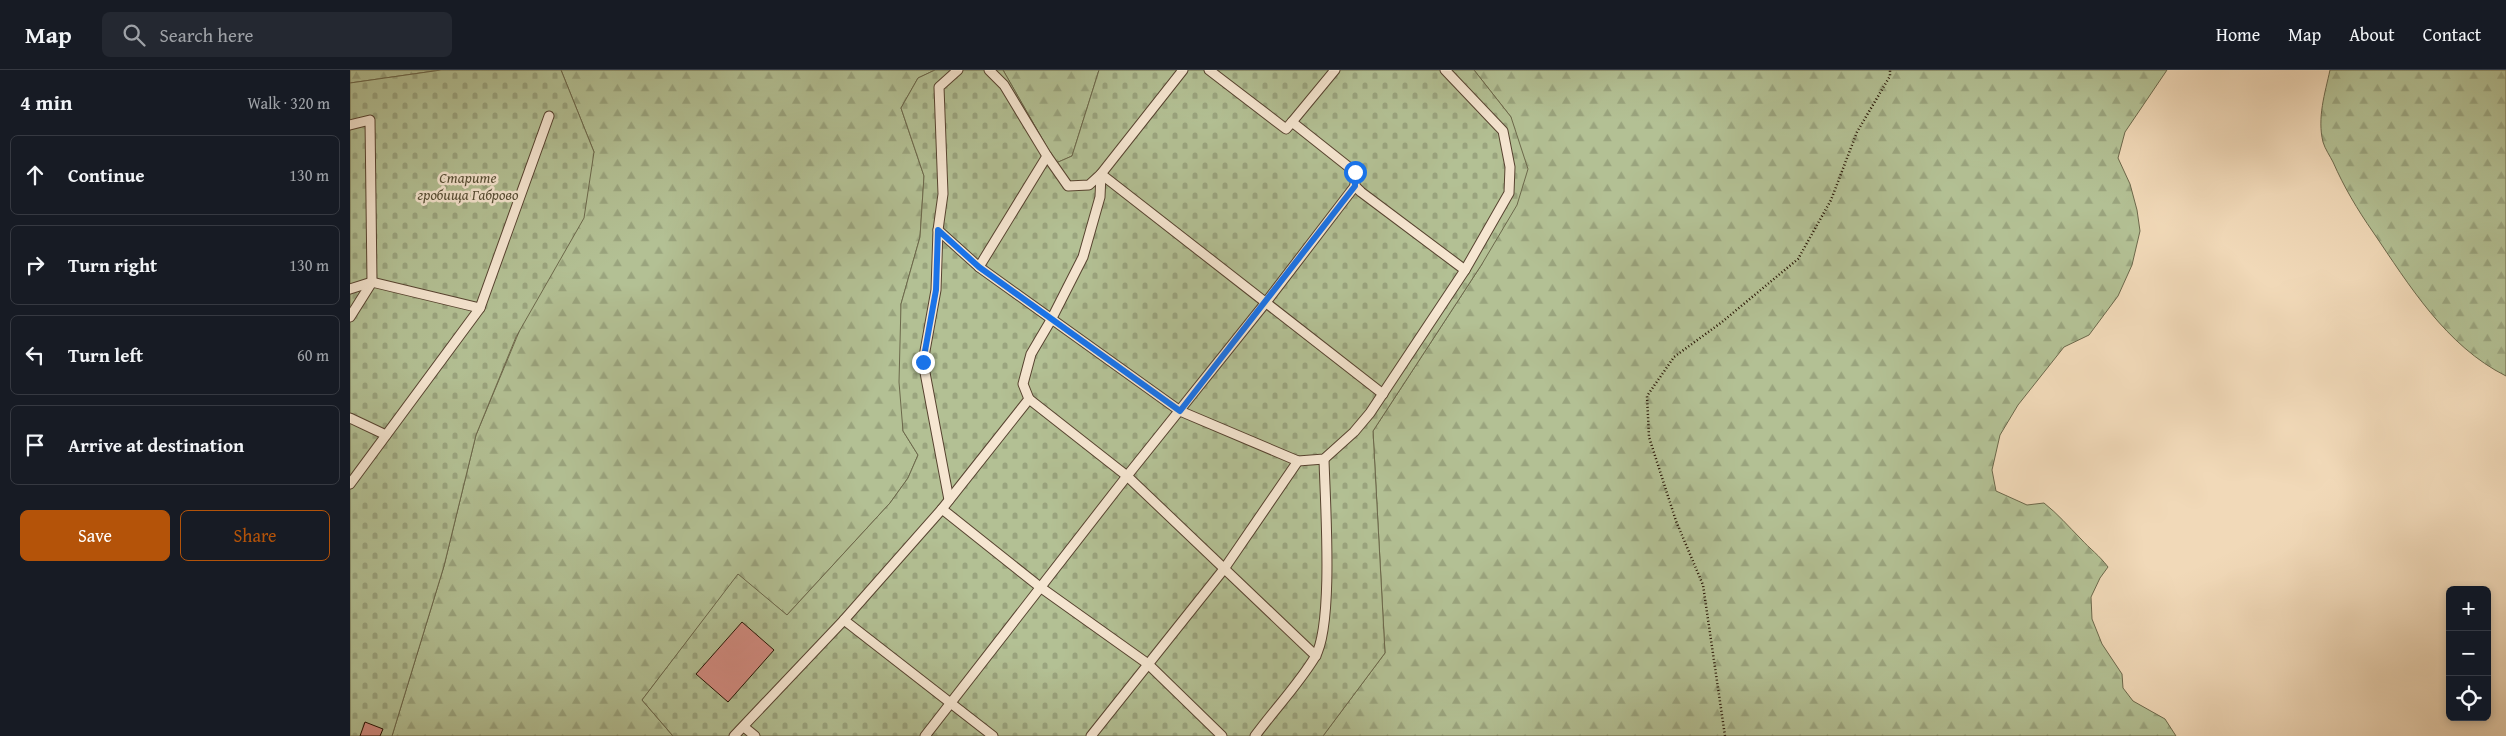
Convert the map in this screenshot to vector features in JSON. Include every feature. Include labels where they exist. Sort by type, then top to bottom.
[{"type":"lane","points":[[948,500],[923,362],[936,290],[938,230],[943,194],[939,87],[958,70]]},
{"type":"lane","points":[[989,70],[1004,86],[1047,156],[1068,186],[1089,185],[1102,174],[1183,70]]},
{"type":"lane","points":[[1210,70],[1286,129],[1335,70]]},
{"type":"lane","points":[[938,230],[979,267],[1180,411],[1298,461],[1324,459],[1354,432],[1383,394],[1464,270],[1509,193],[1510,166],[1503,131],[1445,70]]},
{"type":"lane","points":[[350,484],[480,308],[549,116]]},
{"type":"lane","points":[[350,125],[370,120],[372,282],[350,317]]},
{"type":"lane","points":[[925,736],[1127,476],[1267,302],[1355,186],[1355,172],[1292,122]]},
{"type":"lane","points":[[979,267],[1047,156]]},
{"type":"lane","points":[[1102,174],[1383,394]]},
{"type":"lane","points":[[1102,174],[1100,197],[1083,257],[1051,320],[1031,354],[1026,368],[1023,384],[1029,399],[1127,476],[1316,656]]},
{"type":"lane","points":[[1355,186],[1464,270]]},
{"type":"lane","points":[[350,289],[372,282],[480,308]]},
{"type":"lane","points":[[734,736],[844,620],[942,509],[1029,399]]},
{"type":"lane","points":[[350,418],[386,435]]},
{"type":"lane","points":[[1255,736],[1316,656],[1322,636],[1326,601],[1324,459]]},
{"type":"lane","points":[[1091,736],[1224,569],[1298,461]]},
{"type":"lane","points":[[942,509],[1040,588],[1148,664],[1222,736]]},
{"type":"lane","points":[[844,620],[993,736]]},
{"type":"lane","points":[[744,727],[755,736]]},
{"type":"path","points":[[1725,736],[1703,585],[1676,521],[1649,437],[1647,396],[1674,357],[1722,322],[1798,260],[1831,200],[1857,132],[1890,76],[1890,70]]},
{"type":"green space","points":[[350,70],[441,70],[350,83]]},
{"type":"green space","name":"Старите гробища Габрово","points":[[441,70],[561,70],[594,152],[584,218],[516,337],[476,435],[444,566],[392,736],[350,736],[350,83]]},
{"type":"green space","points":[[561,70],[935,70],[918,78],[901,108],[924,176],[920,237],[901,304],[903,431],[918,455],[908,478],[890,503],[787,615],[738,575],[642,700],[673,736],[392,736],[444,566],[476,435],[594,152]]},
{"type":"green space","points":[[935,70],[1003,70],[1056,163],[1072,156],[1099,70],[1474,70],[1511,117],[1528,169],[1517,205],[1482,264],[1373,431],[1385,653],[1323,736],[673,736],[642,700],[738,574],[787,615],[890,503],[908,478],[918,455],[903,431],[899,382],[901,304],[920,237],[924,176],[901,108],[918,78]]},
{"type":"green space","points":[[1003,70],[1099,70],[1072,156],[1056,163]]},
{"type":"green space","points":[[1474,70],[2167,70],[2125,132],[2118,158],[2130,184],[2140,231],[2132,265],[2118,296],[2089,335],[2064,347],[2018,405],[2000,435],[1992,470],[1996,491],[2027,505],[2044,503],[2108,567],[2100,578],[2091,597],[2092,619],[2102,644],[2122,674],[2123,688],[2133,701],[2165,719],[2176,736],[1323,736],[1385,653],[1373,431],[1482,264],[1511,117]]},
{"type":"green space","points":[[2330,70],[2506,70],[2506,376],[2465,348],[2430,313],[2351,198],[2325,147],[2321,133],[2322,106]]},
{"type":"building","points":[[742,622],[774,650],[728,702],[696,674]]},
{"type":"building","points":[[365,722],[383,729],[380,736],[360,736]]},
{"type":"route","points":[[923,362],[936,290],[938,230],[979,267],[1180,411],[1267,302],[1355,186],[1355,172]]}]
